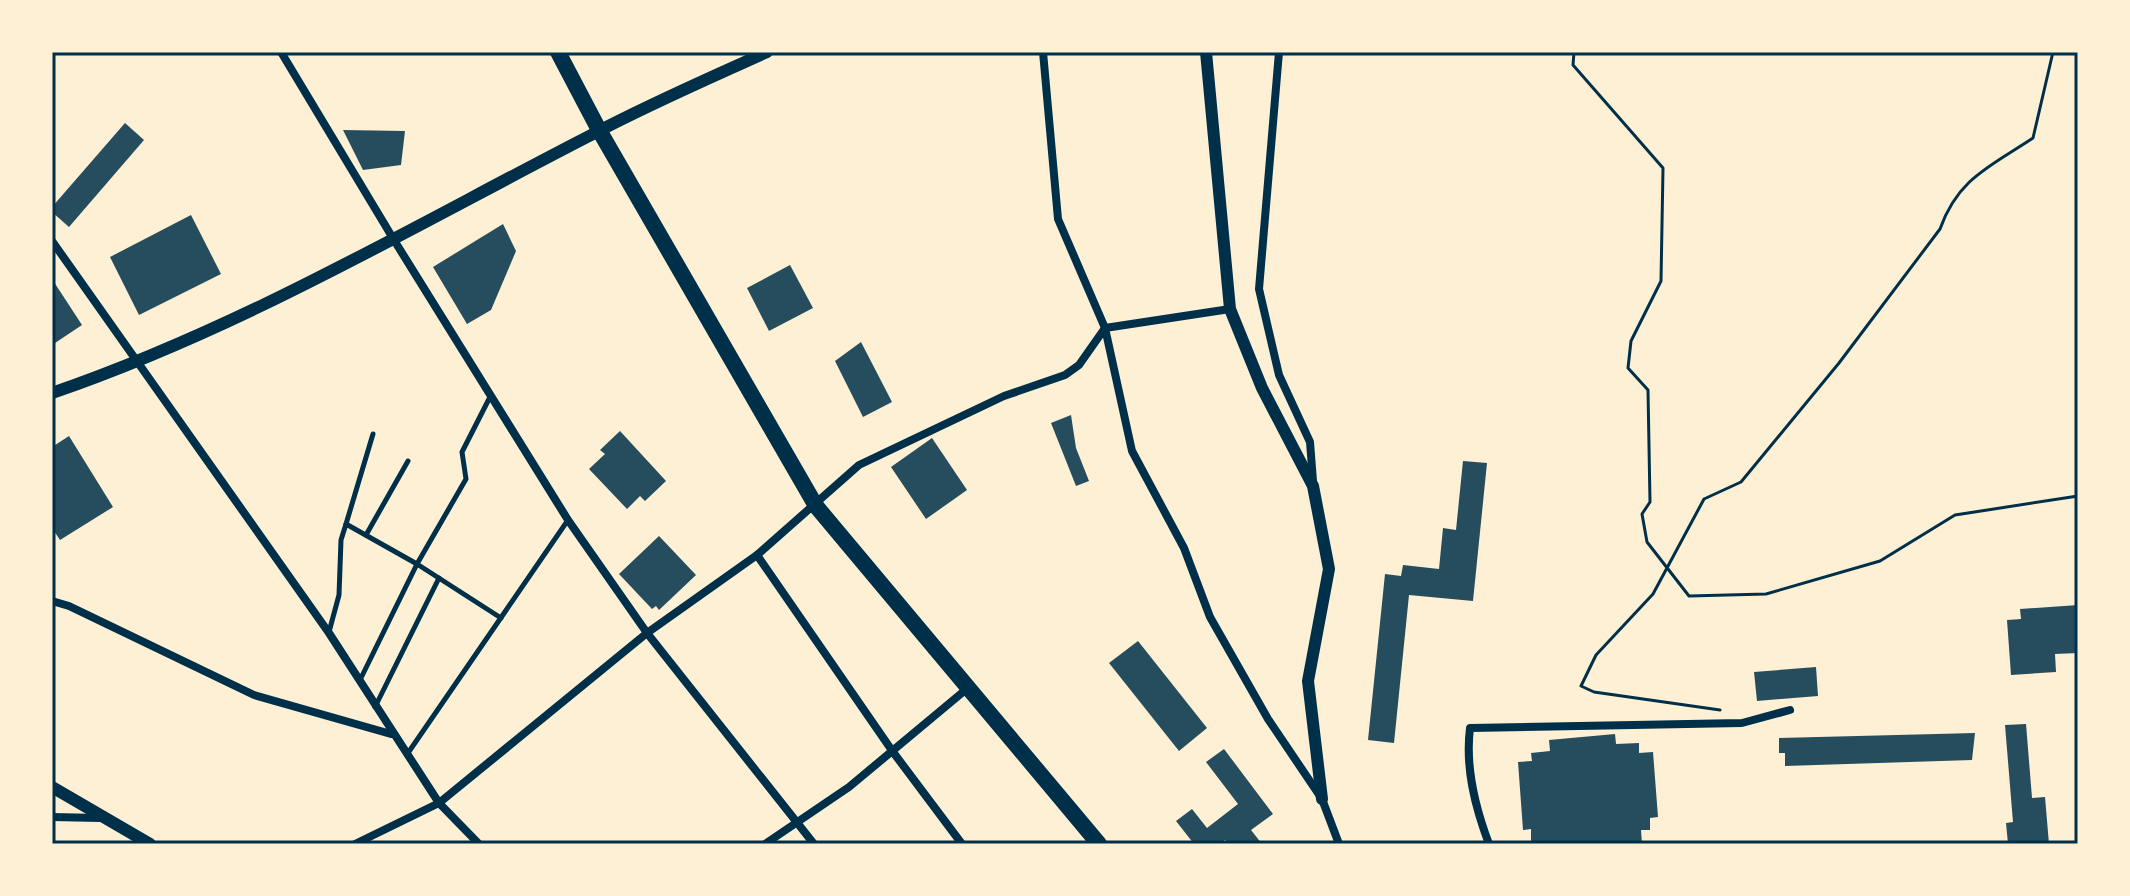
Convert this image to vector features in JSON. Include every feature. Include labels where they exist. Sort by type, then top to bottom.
[{"type":"main road","points":[[558,52],[599,130],[816,506],[1099,844]]},
{"type":"street","points":[[281,52],[568,520],[647,633],[814,844]]},
{"type":"street","points":[[52,393],[137,364],[394,240],[599,130],[767,52]]},
{"type":"street","points":[[1043,52],[1058,219],[1105,328],[1132,451],[1184,548],[1210,617],[1268,719],[1322,799],[1339,844]]},
{"type":"street","points":[[1206,52],[1230,309],[1262,388],[1313,486]]},
{"type":"street","points":[[1279,52],[1259,289],[1279,375],[1310,442],[1313,486],[1329,569],[1308,681],[1322,799]]},
{"type":"street","points":[[52,241],[329,633],[405,756],[439,803],[479,844]]},
{"type":"street","points":[[355,844],[439,803],[647,633],[757,555],[859,465],[1004,396],[1065,375],[1079,365],[1105,328],[1230,309]]},
{"type":"street","points":[[757,555],[893,752],[962,844]]},
{"type":"street","points":[[52,601],[254,695],[392,734]]},
{"type":"street","points":[[765,844],[893,752],[970,687]]},
{"type":"street","points":[[1489,844],[1474,797],[1467,752],[1470,728],[1742,723],[1790,710]]},
{"type":"street","points":[[52,787],[150,844]]},
{"type":"street","points":[[52,817],[105,818]]},
{"type":"lane","points":[[359,682],[417,564],[466,479],[462,452],[492,394]]},
{"type":"lane","points":[[329,633],[339,595],[341,540],[373,434]]},
{"type":"lane","points":[[366,535],[408,461]]},
{"type":"lane","points":[[405,756],[568,520]]},
{"type":"lane","points":[[346,524],[417,564],[501,618]]},
{"type":"lane","points":[[375,707],[439,578]]},
{"type":"path","points":[[1574,52],[1573,65],[1663,168],[1661,281],[1631,341],[1628,368],[1648,390],[1650,502],[1642,514],[1647,542],[1689,596],[1766,594],[1880,561],[1955,515],[2078,496]]},
{"type":"path","points":[[1742,723],[1733,712],[1594,692],[1581,686],[1596,655],[1653,594],[1704,499],[1741,482],[1839,363],[1940,229],[1960,188],[2033,138],[2053,52]]},
{"type":"building","points":[[125,123],[144,140],[69,227],[52,212],[52,207]]},
{"type":"building","points":[[343,130],[405,131],[401,165],[363,170]]},
{"type":"building","points":[[191,215],[221,274],[139,315],[110,257]]},
{"type":"building","points":[[503,224],[516,251],[491,310],[467,324],[433,267]]},
{"type":"building","points":[[790,265],[813,308],[769,331],[747,288]]},
{"type":"building","points":[[52,279],[82,325],[52,345]]},
{"type":"building","points":[[861,342],[892,402],[863,417],[835,361]]},
{"type":"building","points":[[1071,415],[1076,448],[1089,481],[1076,486],[1051,423]]},
{"type":"building","points":[[620,431],[666,481],[645,501],[640,496],[627,509],[589,469],[605,454],[600,450]]},
{"type":"building","points":[[69,436],[113,507],[60,540],[52,528],[52,447]]},
{"type":"building","points":[[932,438],[967,490],[926,519],[891,467]]},
{"type":"building","points":[[1463,461],[1487,463],[1473,601],[1409,595],[1394,743],[1368,740],[1385,574],[1401,576],[1403,565],[1439,569],[1443,528],[1456,530]]},
{"type":"building","points":[[659,536],[696,575],[659,610],[656,606],[652,609],[619,574]]},
{"type":"building","points":[[2078,605],[2078,653],[2055,654],[2056,672],[2011,675],[2007,620],[2021,619],[2020,609]]},
{"type":"building","points":[[1138,641],[1207,728],[1179,751],[1109,663]]},
{"type":"building","points":[[1816,667],[1818,696],[1757,701],[1754,672]]},
{"type":"building","points":[[2026,724],[2032,798],[2045,797],[2049,844],[2008,844],[2006,823],[2013,822],[2005,725]]},
{"type":"building","points":[[1975,733],[1972,760],[1785,766],[1785,753],[1779,753],[1779,738]]},
{"type":"building","points":[[1615,734],[1616,744],[1639,743],[1639,753],[1653,752],[1658,817],[1650,818],[1650,830],[1641,830],[1642,844],[1531,842],[1531,829],[1523,830],[1518,762],[1532,761],[1531,753],[1550,751],[1549,740]]},
{"type":"building","points":[[1224,749],[1273,814],[1251,830],[1262,844],[1229,844],[1225,840],[1220,844],[1194,844],[1176,821],[1192,809],[1207,828],[1238,804],[1206,762]]}]
